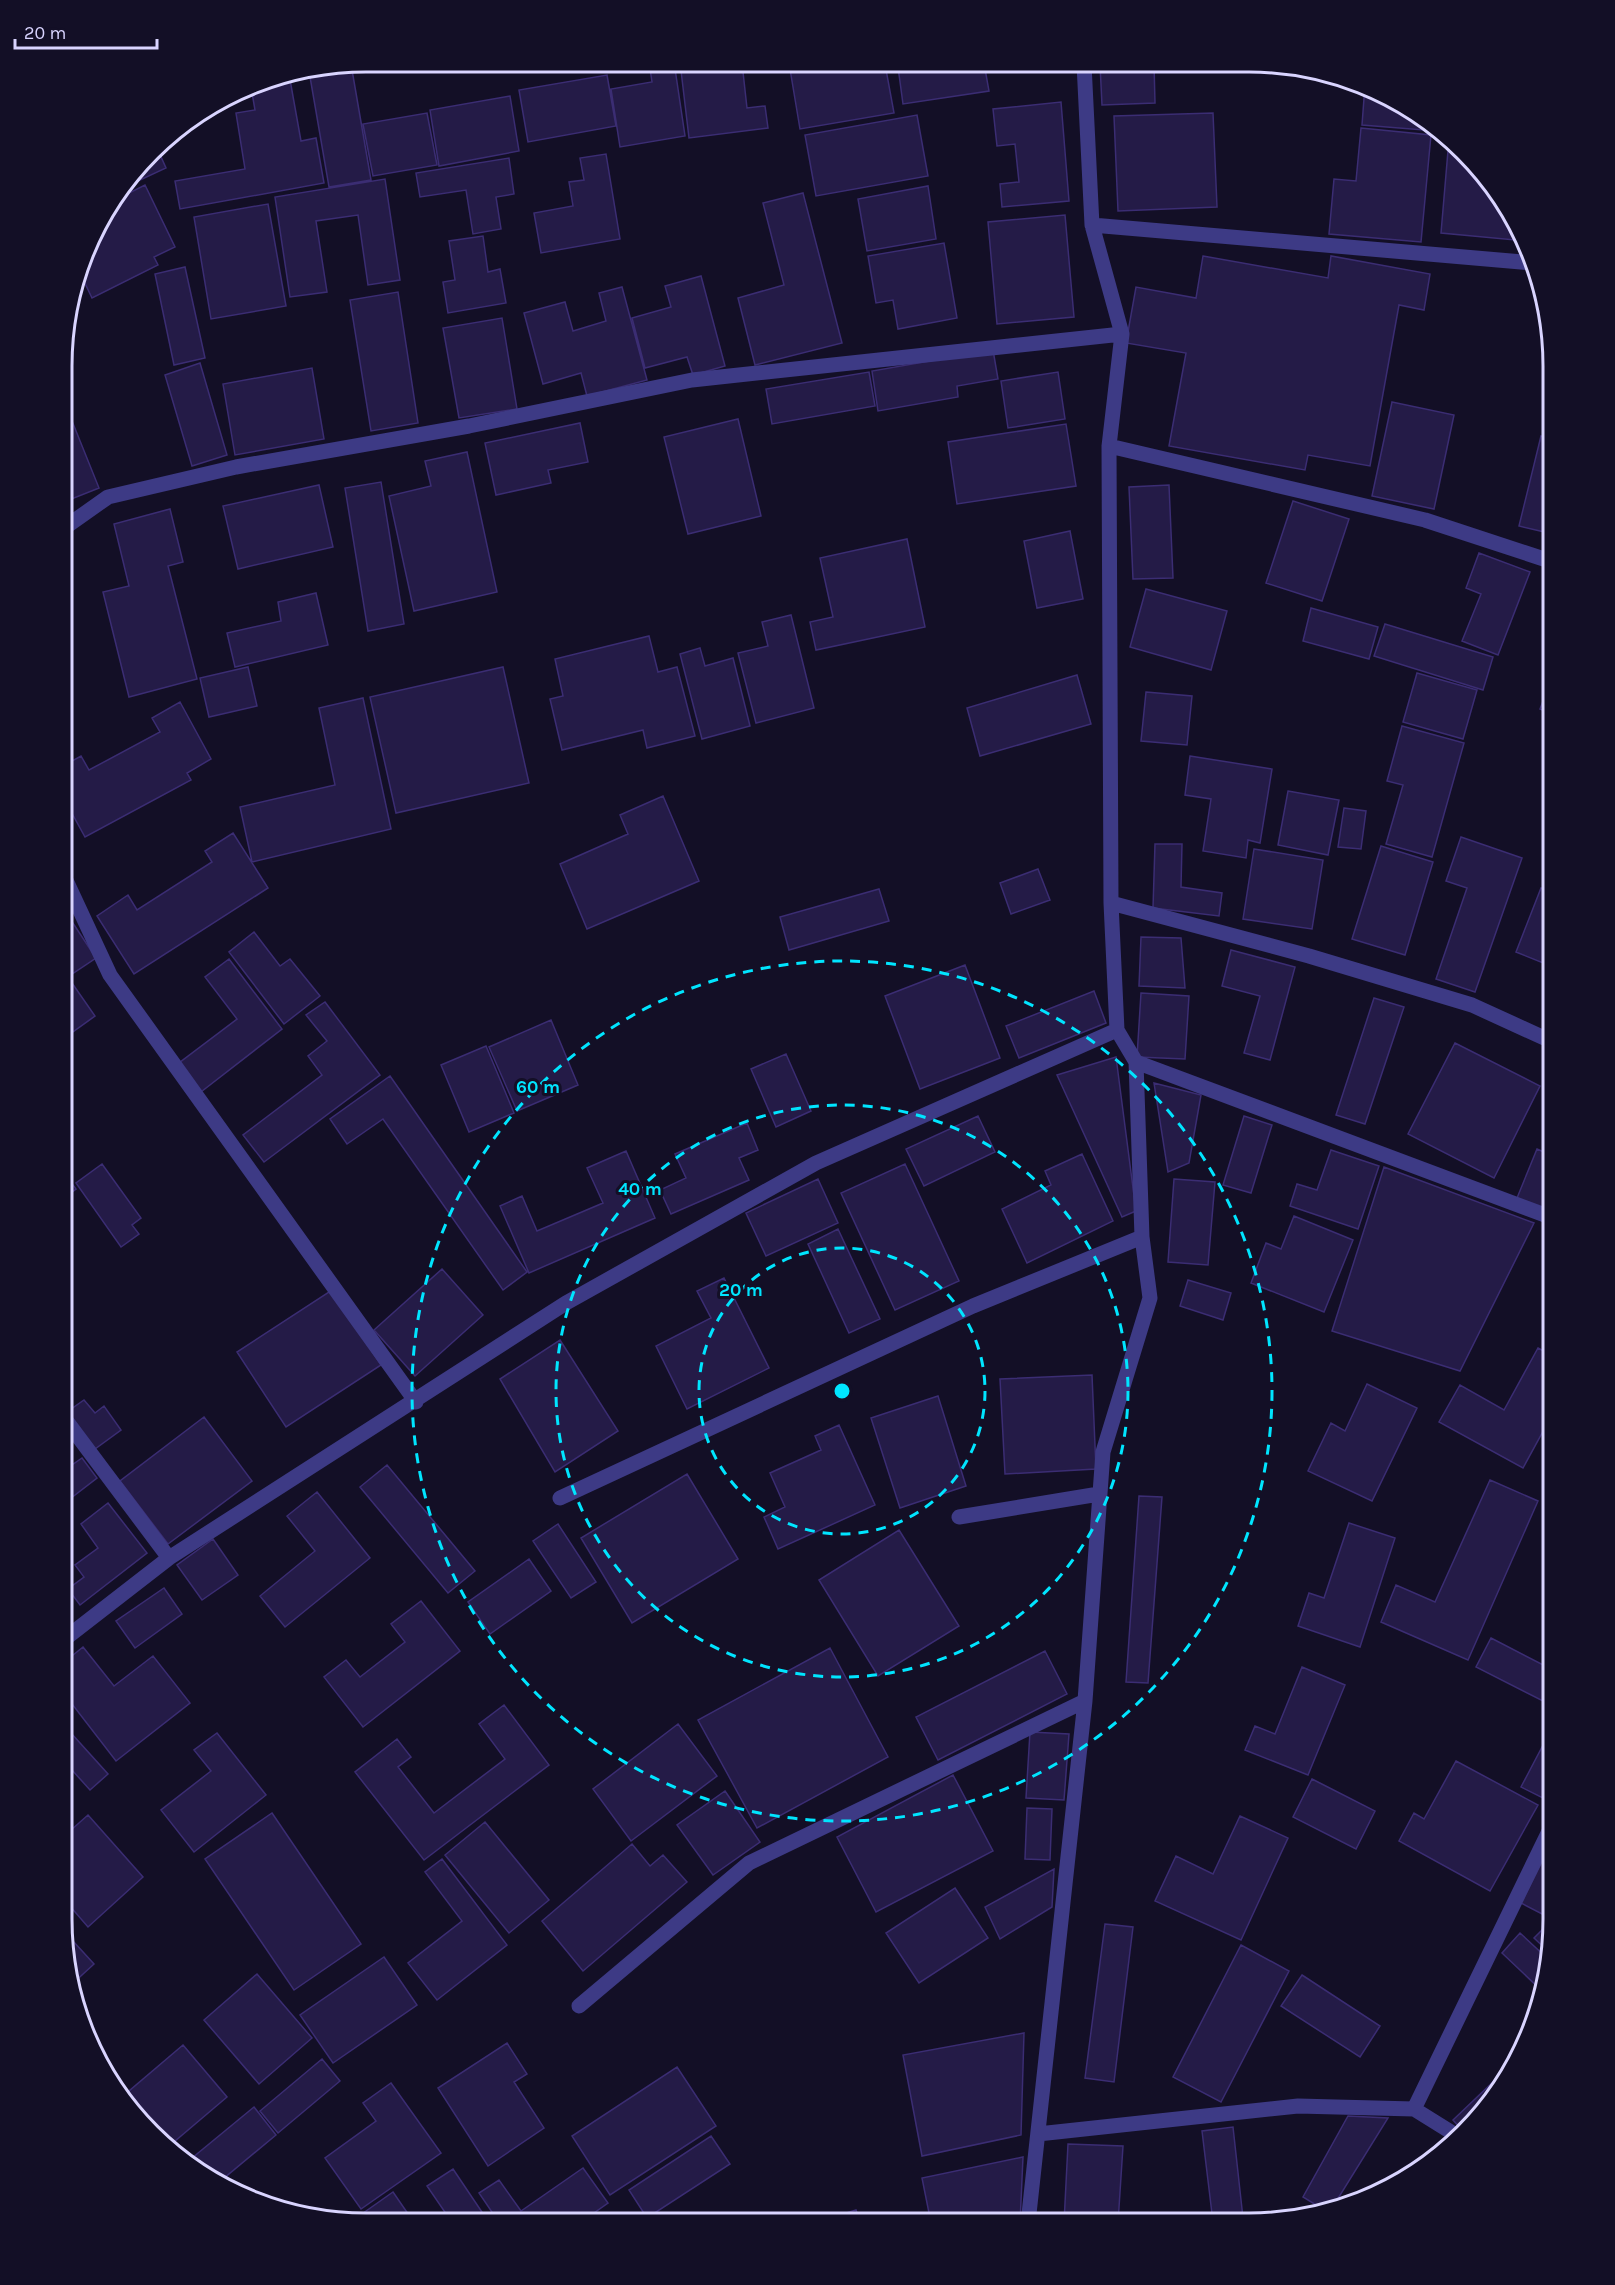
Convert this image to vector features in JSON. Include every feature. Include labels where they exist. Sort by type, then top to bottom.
[{"type":"street","points":[[1029,2213],[1084,1701],[1103,1452],[1150,1299],[1142,1238],[1136,1062],[1117,1030],[1111,903],[1109,446],[1122,334],[1092,225],[1084,72]]},
{"type":"street","points":[[1092,225],[1524,262]]},
{"type":"street","points":[[72,522],[108,497],[236,467],[469,426],[692,380],[1122,334]]},
{"type":"street","points":[[1109,446],[1425,520],[1543,559]]},
{"type":"street","points":[[72,893],[110,975],[416,1402]]},
{"type":"street","points":[[1111,903],[1309,956],[1472,1005],[1543,1037]]},
{"type":"street","points":[[72,1633],[169,1558],[566,1304],[816,1163],[1117,1030]]},
{"type":"street","points":[[1136,1062],[1543,1214]]},
{"type":"street","points":[[560,1498],[973,1306],[1142,1238]]},
{"type":"street","points":[[72,1429],[169,1558]]},
{"type":"street","points":[[958,1517],[1099,1494]]},
{"type":"street","points":[[579,2006],[749,1863],[1084,1701]]},
{"type":"street","points":[[1414,2109],[1543,1844]]},
{"type":"street","points":[[1038,2134],[1298,2106],[1414,2109],[1451,2132]]},
{"type":"building","points":[[650,72],[675,72],[685,136],[620,147],[611,89],[652,82]]},
{"type":"building","points":[[681,72],[743,72],[747,108],[765,106],[768,128],[689,138]]},
{"type":"building","points":[[790,72],[886,72],[894,113],[800,129]]},
{"type":"building","points":[[899,72],[986,72],[989,91],[903,104]]},
{"type":"building","points":[[1100,72],[1154,72],[1155,103],[1102,105]]},
{"type":"building","points":[[353,73],[371,180],[329,187],[310,78]]},
{"type":"building","points":[[607,75],[616,126],[528,142],[519,90]]},
{"type":"building","points":[[290,82],[301,141],[316,138],[324,183],[180,209],[175,181],[245,169],[236,113],[255,110],[252,95]]},
{"type":"building","points":[[1364,95],[1396,111],[1424,130],[1362,125]]},
{"type":"building","points":[[510,96],[519,151],[439,166],[430,110]]},
{"type":"building","points":[[1061,102],[1069,201],[1002,207],[1000,184],[1019,182],[1015,144],[997,146],[993,109]]},
{"type":"building","points":[[427,113],[437,165],[373,176],[363,124]]},
{"type":"building","points":[[1213,113],[1217,207],[1118,211],[1114,116]]},
{"type":"building","points":[[917,115],[928,176],[816,196],[805,135]]},
{"type":"building","points":[[1361,128],[1431,135],[1421,242],[1329,234],[1334,179],[1356,181]]},
{"type":"building","points":[[1448,150],[1482,187],[1504,219],[1515,240],[1441,233]]},
{"type":"building","points":[[606,154],[620,239],[541,253],[534,213],[573,206],[569,182],[584,180],[580,158]]},
{"type":"building","points":[[160,156],[166,168],[138,181],[145,172]]},
{"type":"building","points":[[509,158],[514,194],[496,197],[501,229],[473,234],[466,190],[420,197],[416,173]]},
{"type":"building","points":[[385,179],[400,280],[368,285],[358,215],[316,221],[327,292],[290,297],[275,197]]},
{"type":"building","points":[[145,185],[175,247],[154,257],[158,265],[92,298],[85,282],[94,254],[111,219],[129,193]]},
{"type":"building","points":[[928,186],[936,239],[867,251],[858,199]]},
{"type":"building","points":[[803,193],[842,343],[755,365],[738,298],[784,285],[763,203]]},
{"type":"building","points":[[268,204],[286,306],[211,319],[194,217]]},
{"type":"building","points":[[1065,215],[1074,317],[997,324],[988,222]]},
{"type":"building","points":[[483,236],[488,272],[500,269],[506,303],[448,313],[443,282],[455,280],[449,241]]},
{"type":"building","points":[[944,243],[957,318],[898,329],[893,300],[876,303],[868,256]]},
{"type":"building","points":[[1203,256],[1328,278],[1331,256],[1430,274],[1424,310],[1399,305],[1370,466],[1308,455],[1305,470],[1169,446],[1186,353],[1126,343],[1136,287],[1196,298]]},
{"type":"building","points":[[185,267],[205,358],[174,365],[155,274]]},
{"type":"building","points":[[701,276],[725,366],[693,375],[687,357],[645,368],[632,318],[671,307],[665,286]]},
{"type":"building","points":[[622,287],[647,380],[587,396],[581,373],[543,384],[524,313],[565,302],[573,331],[606,321],[599,293]]},
{"type":"building","points":[[398,292],[418,423],[371,431],[350,300]]},
{"type":"building","points":[[502,318],[517,409],[459,418],[443,328]]},
{"type":"building","points":[[993,350],[998,379],[957,386],[958,397],[878,411],[872,371]]},
{"type":"building","points":[[200,363],[227,455],[192,466],[165,375]]},
{"type":"building","points":[[312,368],[324,439],[235,455],[223,384]]},
{"type":"building","points":[[869,372],[875,406],[772,424],[766,389]]},
{"type":"building","points":[[1058,372],[1065,419],[1008,428],[1001,381]]},
{"type":"building","points":[[1392,402],[1454,415],[1434,509],[1372,496]]},
{"type":"building","points":[[738,419],[761,516],[688,534],[664,437]]},
{"type":"building","points":[[72,421],[99,488],[72,499]]},
{"type":"building","points":[[580,423],[588,462],[548,470],[551,483],[496,495],[485,443]]},
{"type":"building","points":[[1066,424],[1076,486],[957,504],[948,442]]},
{"type":"building","points":[[1541,436],[1543,436],[1543,532],[1519,526]]},
{"type":"building","points":[[467,452],[497,592],[414,611],[389,496],[431,486],[425,461]]},
{"type":"building","points":[[381,482],[404,624],[368,631],[345,488]]},
{"type":"building","points":[[319,485],[333,547],[238,569],[223,506]]},
{"type":"building","points":[[1169,485],[1173,578],[1133,579],[1129,487]]},
{"type":"building","points":[[1293,501],[1349,519],[1322,601],[1266,583]]},
{"type":"building","points":[[170,509],[183,562],[168,566],[197,679],[129,697],[103,592],[129,586],[114,524]]},
{"type":"building","points":[[1070,531],[1083,599],[1037,608],[1024,541]]},
{"type":"building","points":[[907,539],[925,627],[816,650],[810,622],[833,617],[820,558]]},
{"type":"building","points":[[1479,553],[1530,572],[1498,655],[1462,641],[1481,594],[1466,588]]},
{"type":"building","points":[[1146,589],[1227,611],[1211,670],[1130,647]]},
{"type":"building","points":[[316,593],[328,645],[235,667],[227,633],[281,621],[278,602]]},
{"type":"building","points":[[1311,608],[1378,627],[1369,659],[1303,641]]},
{"type":"building","points":[[791,615],[814,708],[756,723],[738,653],[768,646],[762,622]]},
{"type":"building","points":[[1385,624],[1493,657],[1483,690],[1374,656]]},
{"type":"building","points":[[649,636],[658,672],[677,667],[695,736],[647,748],[643,730],[562,750],[550,699],[563,696],[555,659]]},
{"type":"building","points":[[700,648],[705,666],[733,658],[750,726],[702,739],[680,654]]},
{"type":"building","points":[[248,667],[257,706],[209,717],[200,678]]},
{"type":"building","points":[[503,667],[529,783],[396,813],[370,697]]},
{"type":"building","points":[[1417,673],[1477,690],[1463,739],[1403,722]]},
{"type":"building","points":[[1077,675],[1091,724],[980,756],[967,708]]},
{"type":"building","points":[[1146,692],[1192,696],[1187,745],[1141,741]]},
{"type":"building","points":[[363,698],[391,829],[252,862],[240,807],[335,785],[319,708]]},
{"type":"building","points":[[180,702],[211,759],[187,773],[191,780],[85,837],[72,813],[72,761],[81,756],[89,770],[160,732],[152,718]]},
{"type":"building","points":[[1402,726],[1464,743],[1432,857],[1386,844],[1403,785],[1387,781]]},
{"type":"building","points":[[1190,756],[1272,769],[1260,843],[1248,840],[1246,858],[1203,851],[1211,799],[1185,795]]},
{"type":"building","points":[[1288,791],[1339,800],[1328,855],[1278,845]]},
{"type":"building","points":[[663,796],[699,881],[587,929],[560,864],[628,834],[620,815]]},
{"type":"building","points":[[1344,808],[1366,811],[1361,849],[1338,847]]},
{"type":"building","points":[[233,833],[268,888],[134,974],[97,916],[128,895],[137,910],[212,862],[205,851]]},
{"type":"building","points":[[1461,837],[1522,858],[1475,992],[1436,979],[1467,888],[1446,881]]},
{"type":"building","points":[[1155,844],[1182,844],[1181,887],[1222,893],[1219,916],[1153,908]]},
{"type":"building","points":[[1381,846],[1433,862],[1405,955],[1352,939]]},
{"type":"building","points":[[1254,849],[1323,860],[1312,929],[1243,919]]},
{"type":"building","points":[[1038,869],[1050,900],[1011,914],[1000,883]]},
{"type":"building","points":[[1541,888],[1543,889],[1543,963],[1516,952]]},
{"type":"building","points":[[879,889],[889,921],[789,950],[780,917]]},
{"type":"building","points":[[72,922],[96,958],[72,974]]},
{"type":"building","points":[[254,932],[280,966],[290,959],[320,996],[284,1024],[229,952]]},
{"type":"building","points":[[1141,937],[1181,938],[1185,988],[1139,986]]},
{"type":"building","points":[[1231,950],[1295,967],[1270,1060],[1244,1053],[1260,996],[1222,986]]},
{"type":"building","points":[[229,959],[282,1029],[197,1095],[175,1066],[237,1019],[205,977]]},
{"type":"building","points":[[965,965],[1000,1058],[920,1089],[885,996]]},
{"type":"building","points":[[72,983],[95,1016],[72,1033]]},
{"type":"building","points":[[1094,991],[1106,1023],[1019,1058],[1006,1026]]},
{"type":"building","points":[[1141,993],[1189,996],[1185,1059],[1137,1057]]},
{"type":"building","points":[[1374,998],[1404,1007],[1365,1124],[1336,1115]]},
{"type":"building","points":[[325,1002],[380,1075],[264,1162],[243,1135],[322,1075],[308,1056],[327,1041],[306,1015]]},
{"type":"building","points":[[551,1020],[578,1085],[517,1111],[489,1047]]},
{"type":"building","points":[[1455,1043],[1540,1086],[1494,1178],[1408,1134]]},
{"type":"building","points":[[486,1046],[514,1113],[469,1132],[441,1065]]},
{"type":"building","points":[[786,1054],[811,1111],[776,1127],[751,1069]]},
{"type":"building","points":[[1116,1057],[1136,1211],[1122,1217],[1057,1075]]},
{"type":"building","points":[[390,1076],[527,1272],[503,1290],[383,1119],[347,1144],[330,1119]]},
{"type":"building","points":[[1154,1083],[1201,1095],[1189,1163],[1168,1172]]},
{"type":"building","points":[[978,1116],[995,1152],[924,1186],[906,1149]]},
{"type":"building","points":[[1244,1116],[1272,1125],[1251,1193],[1223,1185]]},
{"type":"building","points":[[747,1123],[758,1150],[739,1158],[749,1180],[671,1214],[660,1190],[686,1178],[675,1154]]},
{"type":"building","points":[[1537,1149],[1543,1152],[1543,1208],[1517,1198]]},
{"type":"building","points":[[1331,1150],[1379,1166],[1358,1229],[1290,1206],[1297,1184],[1317,1190]]},
{"type":"building","points":[[626,1151],[655,1218],[529,1273],[500,1206],[522,1196],[537,1231],[603,1203],[587,1168]]},
{"type":"building","points":[[1082,1154],[1113,1221],[1027,1263],[1002,1209],[1051,1185],[1045,1171]]},
{"type":"building","points":[[102,1164],[141,1218],[132,1225],[139,1234],[121,1247],[76,1183]]},
{"type":"building","points":[[905,1164],[959,1281],[895,1310],[841,1193]]},
{"type":"building","points":[[1384,1167],[1534,1223],[1460,1371],[1332,1331]]},
{"type":"building","points":[[818,1179],[838,1223],[766,1256],[746,1213]]},
{"type":"building","points":[[1174,1179],[1215,1182],[1208,1265],[1168,1262]]},
{"type":"building","points":[[1294,1216],[1353,1240],[1324,1312],[1251,1283],[1266,1243],[1281,1249]]},
{"type":"building","points":[[838,1229],[880,1319],[849,1333],[808,1244]]},
{"type":"building","points":[[442,1269],[483,1315],[415,1376],[374,1330]]},
{"type":"building","points":[[724,1278],[769,1368],[687,1409],[656,1346],[711,1318],[697,1291]]},
{"type":"building","points":[[1188,1280],[1231,1293],[1223,1320],[1180,1306]]},
{"type":"building","points":[[332,1290],[381,1365],[286,1427],[237,1352]]},
{"type":"building","points":[[560,1340],[618,1431],[555,1472],[500,1379]]},
{"type":"building","points":[[1538,1348],[1543,1351],[1543,1431],[1523,1468],[1439,1422],[1460,1385],[1504,1410]]},
{"type":"building","points":[[1092,1375],[1096,1469],[1005,1474],[1000,1379]]},
{"type":"building","points":[[1367,1384],[1417,1408],[1372,1501],[1308,1471],[1331,1423],[1345,1431]]},
{"type":"building","points":[[938,1396],[966,1486],[900,1508],[871,1418]]},
{"type":"building","points":[[84,1400],[95,1413],[104,1406],[121,1430],[95,1449],[72,1419],[72,1408]]},
{"type":"building","points":[[204,1417],[252,1481],[168,1544],[120,1481]]},
{"type":"building","points":[[839,1425],[875,1505],[778,1549],[764,1517],[785,1507],[770,1473],[821,1450],[815,1436]]},
{"type":"building","points":[[82,1458],[97,1478],[72,1497],[72,1465]]},
{"type":"building","points":[[387,1465],[475,1571],[448,1593],[360,1487]]},
{"type":"building","points":[[687,1474],[738,1559],[632,1623],[581,1538]]},
{"type":"building","points":[[1490,1480],[1538,1501],[1468,1660],[1381,1622],[1396,1585],[1435,1602]]},
{"type":"building","points":[[317,1492],[370,1558],[285,1627],[260,1596],[315,1551],[287,1516]]},
{"type":"building","points":[[1139,1496],[1162,1497],[1148,1683],[1126,1682]]},
{"type":"building","points":[[108,1503],[147,1553],[80,1605],[72,1594],[72,1586],[84,1577],[75,1565],[98,1548],[81,1524]]},
{"type":"building","points":[[1349,1523],[1395,1538],[1360,1647],[1298,1626],[1309,1593],[1324,1598]]},
{"type":"building","points":[[558,1524],[596,1582],[571,1598],[533,1541]]},
{"type":"building","points":[[899,1530],[959,1626],[878,1676],[819,1580]]},
{"type":"building","points":[[213,1539],[238,1575],[202,1600],[177,1565]]},
{"type":"building","points":[[529,1559],[551,1591],[490,1634],[468,1602]]},
{"type":"building","points":[[164,1588],[182,1614],[135,1648],[116,1621]]},
{"type":"building","points":[[421,1601],[460,1651],[363,1727],[324,1677],[346,1660],[360,1677],[405,1642],[391,1624]]},
{"type":"building","points":[[1491,1638],[1543,1665],[1543,1701],[1476,1667]]},
{"type":"building","points":[[83,1647],[114,1686],[153,1656],[190,1703],[116,1761],[72,1704],[72,1656]]},
{"type":"building","points":[[830,1648],[888,1757],[757,1828],[698,1720]]},
{"type":"building","points":[[1045,1651],[1067,1694],[938,1760],[916,1717]]},
{"type":"building","points":[[1302,1667],[1345,1685],[1308,1775],[1245,1750],[1255,1726],[1275,1734]]},
{"type":"building","points":[[504,1705],[549,1765],[424,1860],[355,1772],[397,1739],[411,1757],[398,1767],[434,1813],[505,1759],[479,1724]]},
{"type":"building","points":[[678,1724],[717,1776],[631,1841],[593,1789]]},
{"type":"building","points":[[1030,1732],[1069,1734],[1064,1800],[1026,1798]]},
{"type":"building","points":[[217,1733],[266,1795],[194,1852],[161,1810],[211,1771],[194,1750]]},
{"type":"building","points":[[72,1734],[108,1774],[90,1790],[72,1770]]},
{"type":"building","points":[[1543,1745],[1543,1798],[1521,1787]]},
{"type":"building","points":[[1456,1761],[1538,1805],[1490,1891],[1399,1841],[1414,1813],[1424,1819]]},
{"type":"building","points":[[953,1775],[993,1851],[876,1912],[837,1837]]},
{"type":"building","points":[[1312,1779],[1375,1811],[1356,1849],[1293,1817]]},
{"type":"building","points":[[725,1791],[760,1842],[713,1875],[677,1825]]},
{"type":"building","points":[[1027,1808],[1052,1809],[1050,1860],[1025,1859]]},
{"type":"building","points":[[272,1813],[361,1944],[294,1990],[205,1859]]},
{"type":"building","points":[[88,1815],[143,1877],[88,1927],[72,1909],[72,1829]]},
{"type":"building","points":[[1240,1816],[1288,1838],[1241,1940],[1155,1901],[1176,1856],[1213,1874]]},
{"type":"building","points":[[485,1822],[549,1900],[509,1933],[445,1855]]},
{"type":"building","points":[[632,1844],[650,1866],[663,1855],[687,1882],[583,1971],[542,1921]]},
{"type":"building","points":[[442,1859],[507,1945],[437,2000],[408,1963],[462,1921],[425,1872]]},
{"type":"building","points":[[1543,1860],[1543,1914],[1521,1903]]},
{"type":"building","points":[[1054,1869],[1052,1907],[1000,1939],[985,1907]]},
{"type":"building","points":[[955,1888],[988,1938],[919,1983],[886,1933]]},
{"type":"building","points":[[1105,1924],[1133,1927],[1114,2082],[1085,2078]]},
{"type":"building","points":[[1542,1930],[1541,1945],[1534,1938]]},
{"type":"building","points":[[1520,1933],[1541,1952],[1535,1985],[1502,1953]]},
{"type":"building","points":[[73,1941],[94,1964],[78,1978]]},
{"type":"building","points":[[1241,1945],[1289,1971],[1221,2102],[1173,2077]]},
{"type":"building","points":[[384,1957],[417,2005],[333,2063],[300,2015]]},
{"type":"building","points":[[257,1974],[312,2038],[259,2084],[204,2020]]},
{"type":"building","points":[[1302,1975],[1380,2026],[1360,2057],[1281,2006]]},
{"type":"building","points":[[1024,2033],[1021,2135],[922,2156],[903,2055]]},
{"type":"building","points":[[507,2043],[527,2074],[514,2082],[544,2128],[488,2166],[438,2088]]},
{"type":"building","points":[[183,2045],[227,2097],[174,2142],[145,2113],[129,2091]]},
{"type":"building","points":[[322,2059],[340,2081],[278,2133],[260,2111]]},
{"type":"building","points":[[677,2067],[716,2126],[610,2195],[572,2136]]},
{"type":"building","points":[[1493,2082],[1458,2126],[1453,2120]]},
{"type":"building","points":[[391,2083],[441,2153],[361,2209],[325,2158],[376,2121],[363,2103]]},
{"type":"building","points":[[254,2107],[276,2135],[225,2177],[194,2157]]},
{"type":"building","points":[[1348,2116],[1388,2118],[1338,2199],[1316,2205],[1303,2197]]},
{"type":"building","points":[[1233,2127],[1242,2213],[1212,2213],[1202,2131]]},
{"type":"building","points":[[711,2136],[730,2164],[655,2213],[644,2213],[629,2190]]},
{"type":"building","points":[[1068,2144],[1123,2146],[1119,2213],[1065,2213]]},
{"type":"building","points":[[1023,2157],[1020,2213],[929,2213],[922,2178]]},
{"type":"building","points":[[583,2168],[608,2203],[594,2213],[493,2213],[479,2193],[499,2180],[521,2211]]},
{"type":"building","points":[[453,2169],[483,2213],[446,2213],[427,2186]]},
{"type":"building","points":[[393,2192],[407,2213],[366,2213],[363,2213]]}]
